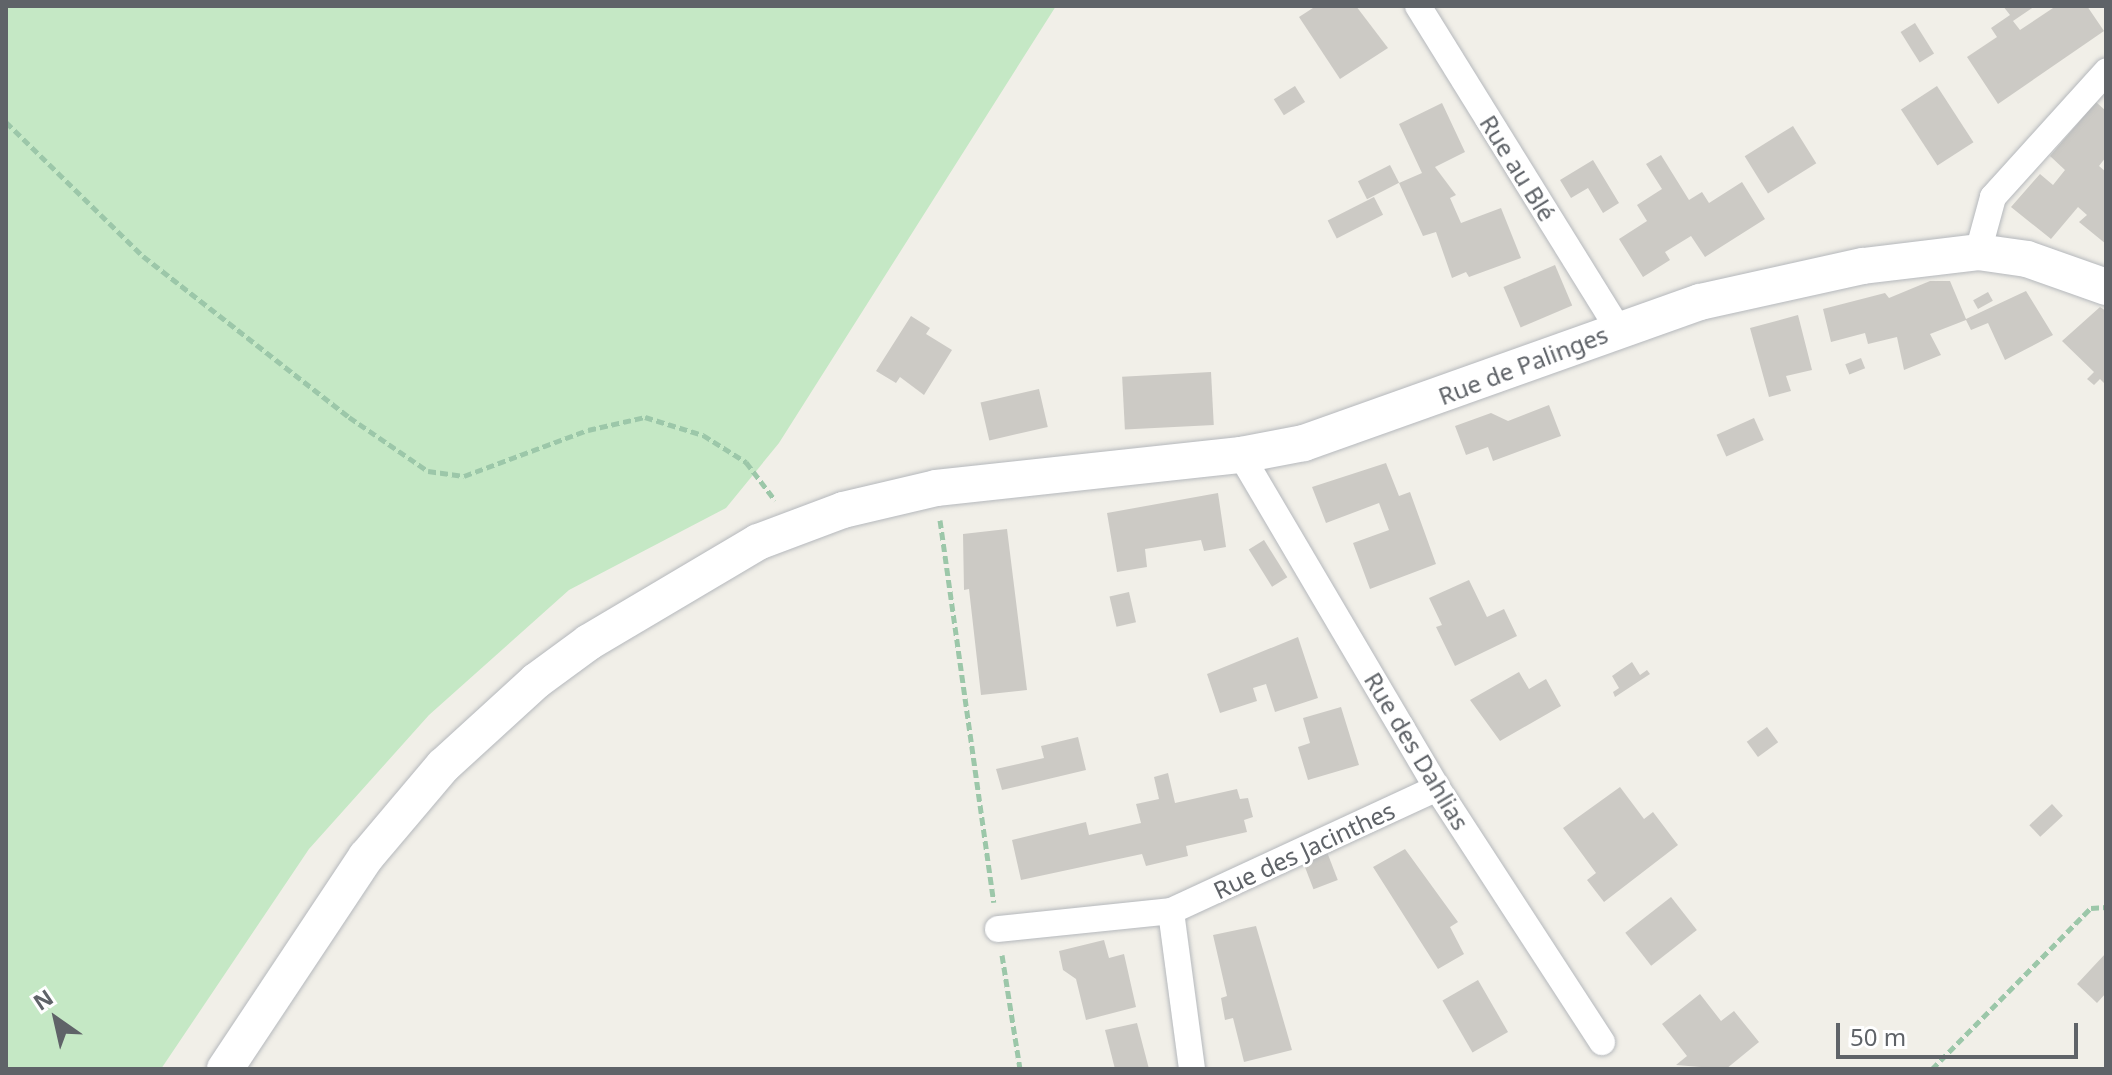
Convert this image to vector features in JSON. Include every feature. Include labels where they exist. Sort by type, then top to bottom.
[{"type":"main road","name":"Rue de Palinges","points":[[225,1069],[366,857],[476,735],[536,681],[629,614],[722,560],[795,527],[936,488],[1241,455],[1304,443],[1387,416],[1618,329],[1700,302],[1863,266],[1978,252],[2027,259],[2106,287]]},
{"type":"street","name":"Rue au Blé","points":[[1418,6],[1618,329]]},
{"type":"street","points":[[1978,252],[1993,197],[2106,72]]},
{"type":"street","name":"Rue des Dahlias","points":[[1241,455],[1437,788],[1602,1042]]},
{"type":"street","name":"Rue des Jacinthes","points":[[998,929],[1171,911],[1437,788]]},
{"type":"street","points":[[1171,911],[1192,1069]]},
{"type":"path","points":[[6,122],[143,256],[349,417],[428,471],[464,476],[588,430],[645,417],[703,435],[746,462],[795,527]]},
{"type":"path","points":[[936,488],[1020,1069]]},
{"type":"path","points":[[1932,1069],[2091,908],[2106,907]]},
{"type":"green space","points":[[6,6],[1056,6],[779,443],[726,508],[569,590],[429,715],[309,849],[161,1069],[6,1069]]},
{"type":"building","points":[[1316,6],[1356,6],[1388,48],[1340,79],[1299,17]]},
{"type":"building","points":[[2003,6],[2035,6],[2013,21],[2020,30],[2056,6],[2087,6],[2104,31],[1998,104],[1967,57],[1997,37],[1991,28],[2010,15]]},
{"type":"building","points":[[1915,23],[1934,54],[1920,63],[1901,32]]},
{"type":"building","points":[[1295,86],[1305,102],[1284,115],[1274,99]]},
{"type":"building","points":[[1937,86],[1973,142],[1937,166],[1901,109]]},
{"type":"building","points":[[2096,102],[2106,111],[2106,157],[2099,166],[2106,172],[2106,244],[2079,222],[2087,215],[2078,207],[2051,239],[2011,207],[2040,174],[2053,185],[2065,170],[2050,156]]},
{"type":"building","points":[[1442,103],[1465,152],[1435,167],[1456,195],[1450,198],[1461,223],[1501,208],[1521,258],[1469,277],[1466,272],[1452,278],[1436,232],[1423,236],[1399,183],[1422,173],[1399,124]]},
{"type":"building","points":[[1793,126],[1816,163],[1768,194],[1745,156]]},
{"type":"building","points":[[1661,155],[1689,200],[1702,192],[1709,203],[1742,182],[1765,219],[1705,257],[1691,236],[1665,252],[1670,260],[1643,277],[1619,239],[1647,221],[1637,205],[1662,189],[1646,164]]},
{"type":"building","points":[[1593,160],[1619,203],[1603,213],[1588,188],[1571,198],[1560,180]]},
{"type":"building","points":[[1390,165],[1399,183],[1367,199],[1358,181]]},
{"type":"building","points":[[1374,197],[1383,215],[1337,238],[1328,221]]},
{"type":"building","points":[[1555,265],[1572,306],[1521,327],[1503,287]]},
{"type":"building","points":[[1930,281],[1950,281],[1966,319],[2026,291],[2053,335],[2005,360],[1988,323],[1971,330],[1966,320],[1930,334],[1941,355],[1904,370],[1897,337],[1868,344],[1865,333],[1831,342],[1823,309],[1885,293],[1889,298]]},
{"type":"building","points":[[1988,292],[1993,301],[1978,309],[1973,300]]},
{"type":"building","points":[[2100,307],[2106,311],[2106,385],[2100,379],[2094,385],[2087,379],[2094,372],[2062,341]]},
{"type":"building","points":[[1798,315],[1812,370],[1786,376],[1791,391],[1769,397],[1750,328]]},
{"type":"building","points":[[911,316],[930,328],[926,334],[952,350],[924,395],[900,377],[896,383],[876,371]]},
{"type":"building","points":[[1861,358],[1865,368],[1849,375],[1845,364]]},
{"type":"building","points":[[1211,372],[1214,425],[1125,430],[1122,377]]},
{"type":"building","points":[[1039,389],[1048,427],[989,440],[981,402]]},
{"type":"building","points":[[1549,405],[1561,436],[1493,461],[1488,447],[1466,455],[1455,426],[1491,413],[1508,421]]},
{"type":"building","points":[[1754,418],[1764,440],[1726,457],[1717,435]]},
{"type":"building","points":[[1386,463],[1399,496],[1410,492],[1436,564],[1370,589],[1353,543],[1389,530],[1379,503],[1326,523],[1312,487]]},
{"type":"building","points":[[1218,493],[1226,547],[1204,551],[1201,540],[1145,549],[1147,567],[1117,572],[1107,513]]},
{"type":"building","points":[[1007,529],[1027,690],[981,695],[969,589],[964,590],[963,534]]},
{"type":"building","points":[[1264,540],[1287,577],[1272,587],[1249,550]]},
{"type":"building","points":[[1469,580],[1487,617],[1504,609],[1517,636],[1455,666],[1436,627],[1442,625],[1429,598]]},
{"type":"building","points":[[1129,592],[1136,622],[1116,627],[1110,596]]},
{"type":"building","points":[[1298,637],[1318,698],[1275,712],[1266,684],[1253,688],[1257,701],[1220,713],[1207,674]]},
{"type":"building","points":[[1632,662],[1640,675],[1647,670],[1650,674],[1615,697],[1613,692],[1619,688],[1612,676]]},
{"type":"building","points":[[1519,672],[1529,689],[1546,679],[1561,706],[1500,741],[1470,700]]},
{"type":"building","points":[[1341,707],[1359,765],[1308,780],[1298,747],[1310,743],[1303,718]]},
{"type":"building","points":[[1767,727],[1778,742],[1758,757],[1747,742]]},
{"type":"building","points":[[1078,737],[1086,770],[1002,790],[996,769],[1044,758],[1041,746]]},
{"type":"building","points":[[1168,773],[1175,803],[1237,789],[1240,799],[1248,798],[1253,817],[1244,820],[1247,832],[1186,846],[1188,856],[1146,866],[1142,854],[1021,880],[1012,840],[1086,822],[1089,835],[1141,823],[1136,804],[1159,799],[1154,777]]},
{"type":"building","points":[[1620,787],[1644,819],[1653,812],[1678,845],[1604,902],[1587,880],[1596,873],[1563,828]]},
{"type":"building","points":[[2052,804],[2063,816],[2040,837],[2029,825]]},
{"type":"building","points":[[1405,849],[1458,922],[1450,927],[1464,954],[1438,969],[1373,867]]},
{"type":"building","points":[[1327,852],[1338,880],[1313,889],[1303,861]]},
{"type":"building","points":[[1671,897],[1697,930],[1651,966],[1625,933]]},
{"type":"building","points":[[1256,926],[1292,1050],[1244,1062],[1233,1018],[1225,1020],[1221,998],[1227,996],[1213,935]]},
{"type":"building","points":[[1104,940],[1109,958],[1124,954],[1136,1007],[1086,1020],[1076,979],[1063,970],[1059,951]]},
{"type":"building","points":[[2106,953],[2106,993],[2097,1003],[2077,984]]},
{"type":"building","points":[[1478,980],[1508,1032],[1472,1052],[1442,1000]]},
{"type":"building","points":[[1700,994],[1721,1021],[1734,1011],[1759,1042],[1726,1069],[1676,1065],[1687,1056],[1662,1024]]},
{"type":"building","points":[[1137,1023],[1149,1069],[1115,1069],[1105,1030]]}]
